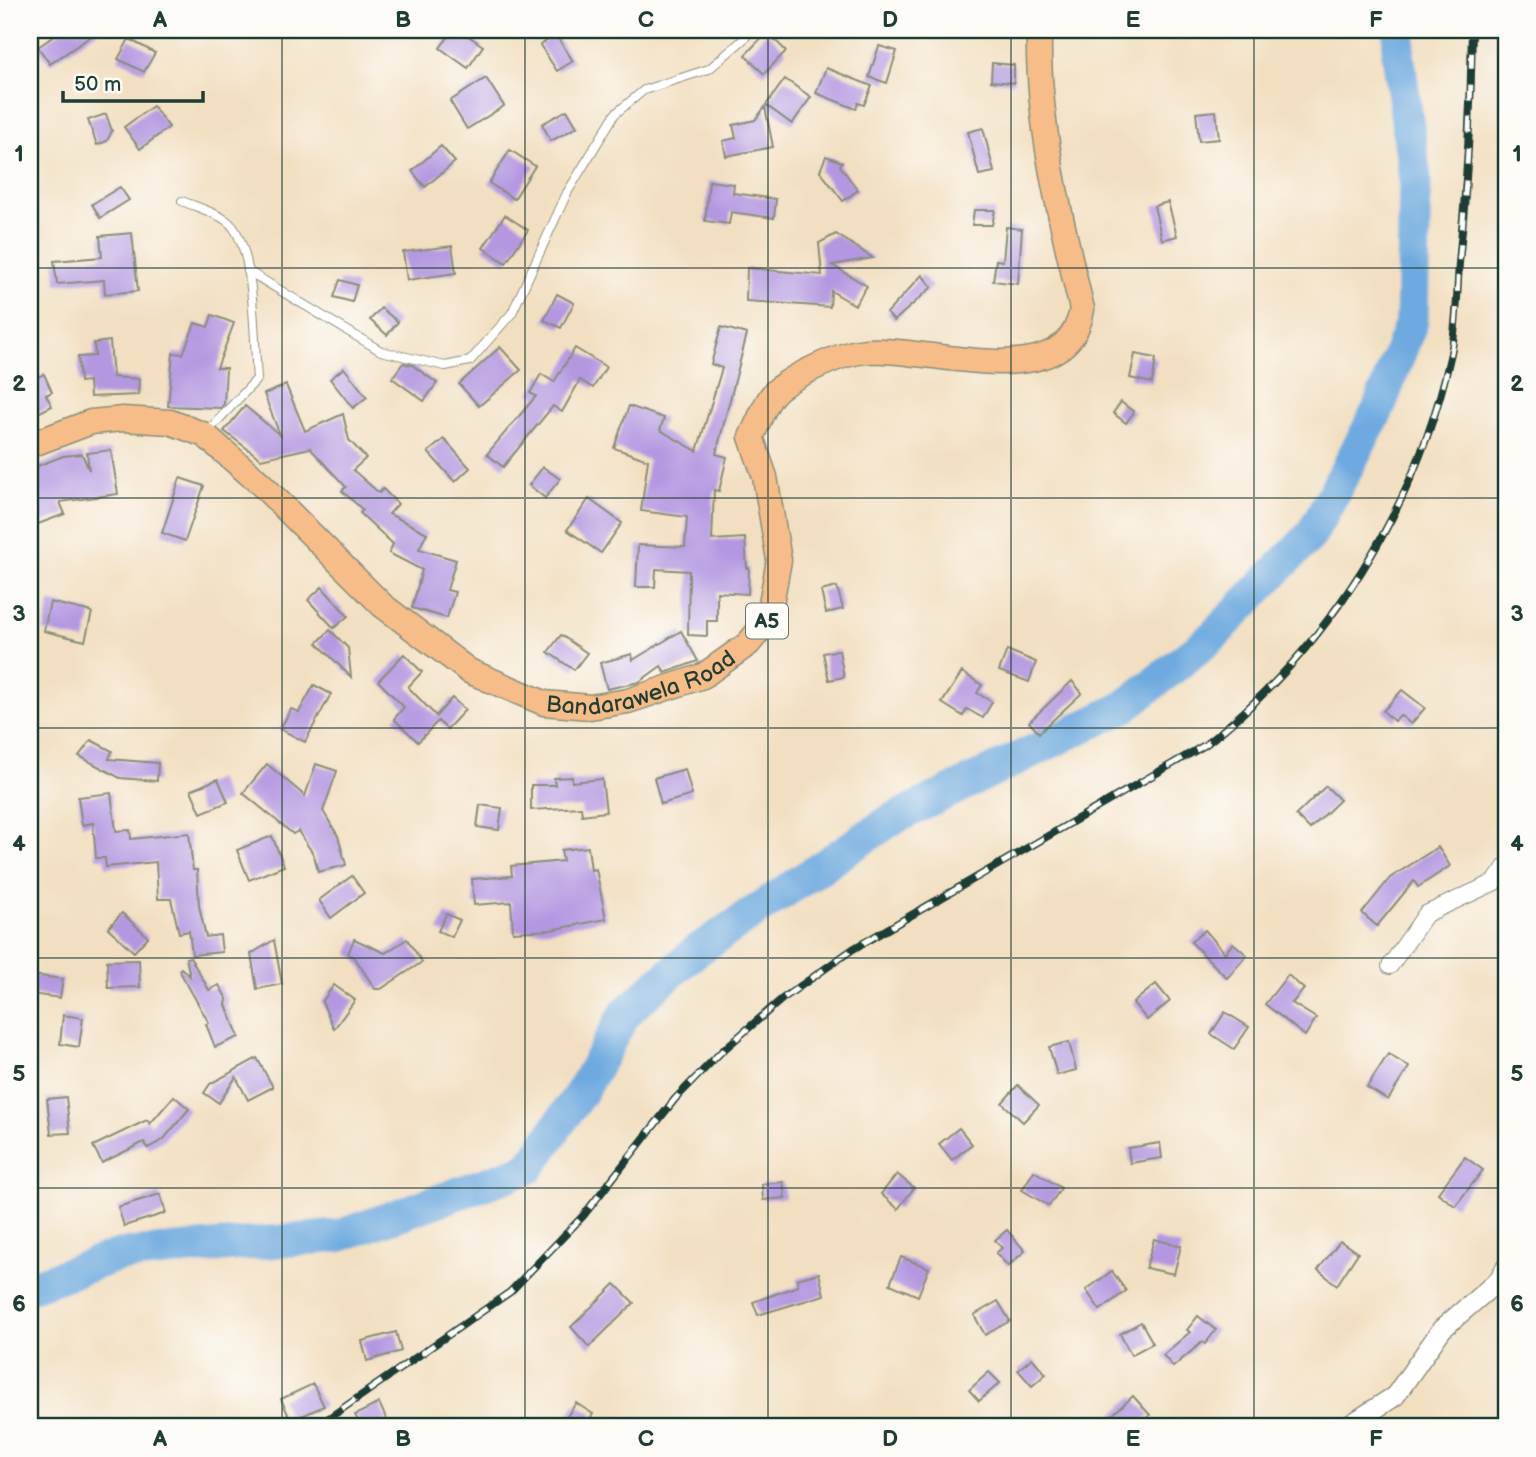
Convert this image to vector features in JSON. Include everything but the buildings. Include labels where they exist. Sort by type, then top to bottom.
[{"type":"highway","name":"Bandarawela Road","points":[[30,445],[91,422],[123,419],[170,422],[205,435],[261,484],[382,605],[469,671],[544,703],[590,706],[628,701],[702,676],[748,644],[768,620],[779,560],[765,477],[751,437],[774,393],[816,367],[858,352],[920,352],[1001,363],[1032,361],[1064,345],[1080,320],[1082,309],[1049,167],[1043,116],[1040,30]]},
{"type":"street","points":[[1390,966],[1426,914],[1494,882],[1506,866]]},
{"type":"street","points":[[1347,1427],[1395,1396],[1442,1329],[1499,1280],[1506,1268]]},
{"type":"lane","points":[[248,271],[381,351],[445,366],[470,361],[512,313],[567,193],[615,114],[644,90],[709,69],[745,38],[749,30]]},
{"type":"lane","points":[[182,201],[229,222],[242,244],[248,271],[257,379],[205,435]]},
{"type":"waterway","points":[[30,1287],[119,1255],[339,1236],[529,1168],[583,1089],[626,1012],[695,952],[891,820],[1124,707],[1211,638],[1311,535],[1378,410],[1412,321],[1415,179],[1398,53],[1400,30]]},
{"type":"railway","points":[[316,1427],[510,1292],[583,1216],[675,1099],[721,1052],[782,999],[853,949],[1205,745],[1250,707],[1291,665],[1362,571],[1391,520],[1416,466],[1436,410],[1451,353],[1456,319],[1468,146],[1472,30]]}]
